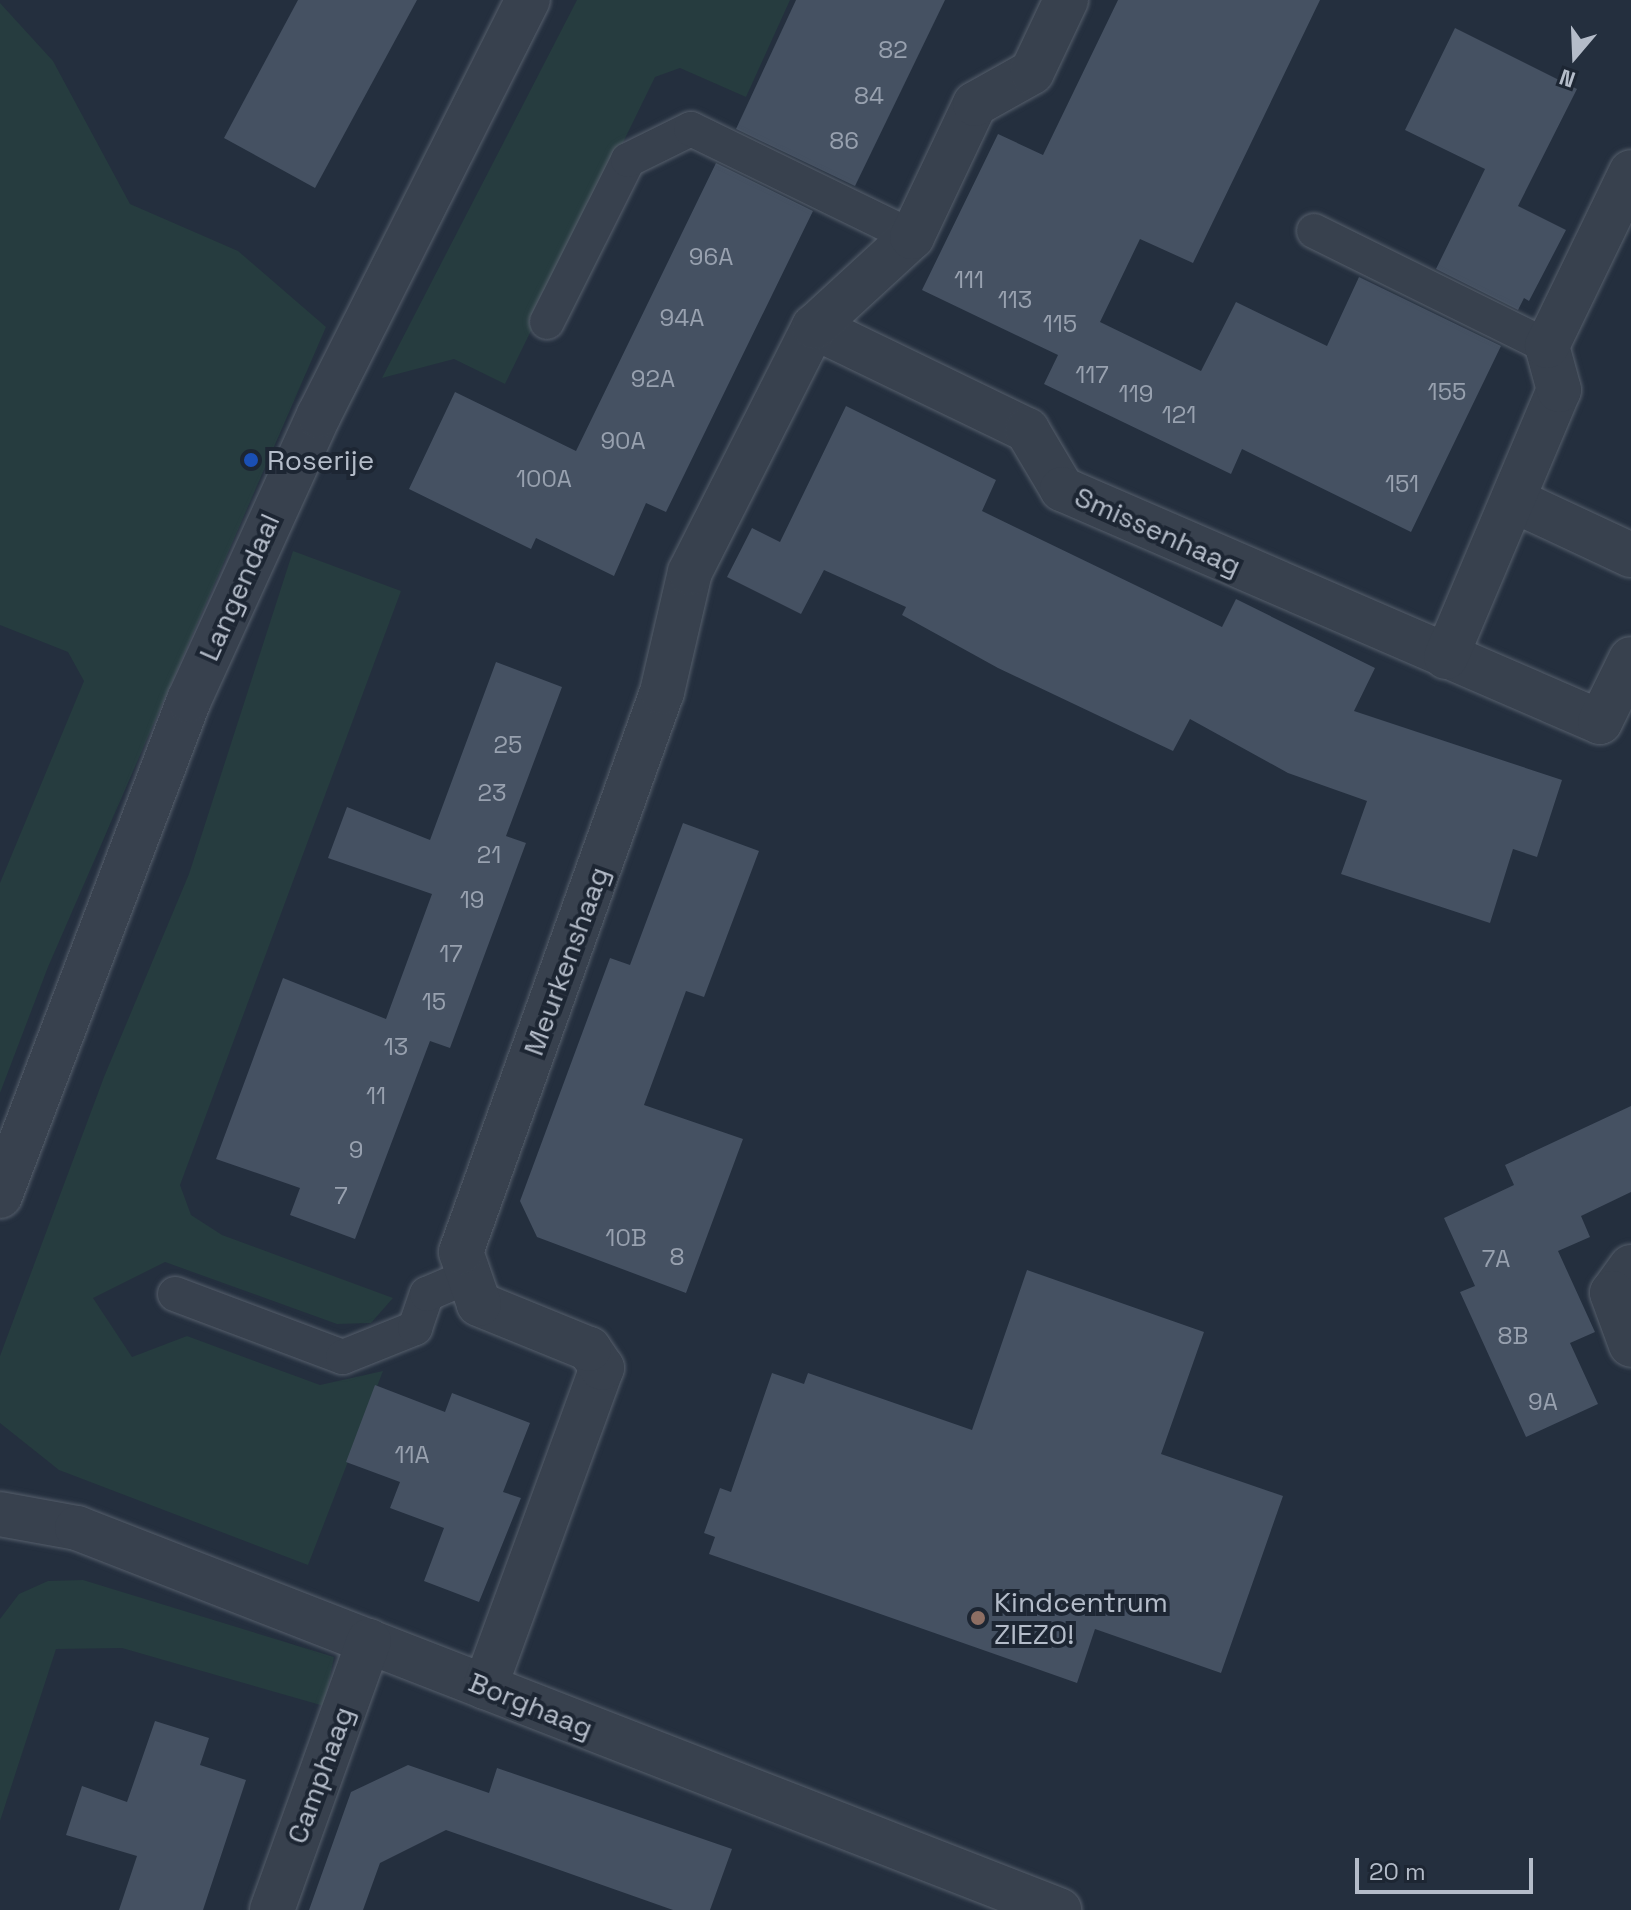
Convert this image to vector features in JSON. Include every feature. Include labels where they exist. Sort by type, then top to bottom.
[{"type":"street","name":"Langendaal","points":[[0,1196],[189,700],[319,415],[528,0]]},
{"type":"street","points":[[814,327],[912,237],[975,104],[1032,72],[1066,0]]},
{"type":"street","points":[[1446,657],[1559,390],[1547,346],[1631,172]]},
{"type":"street","name":"Smissenhaag","points":[[814,327],[1027,430],[1062,489],[1600,722],[1631,659]]},
{"type":"street","name":"Meurkenshaag","points":[[465,1264],[667,668],[690,572],[814,327]]},
{"type":"street","points":[[1513,500],[1631,555]]},
{"type":"street","points":[[465,1264],[479,1304],[589,1349],[602,1368],[485,1687]]},
{"type":"street","points":[[1631,1267],[1612,1293],[1631,1345]]},
{"type":"street","name":"Borghaag","points":[[0,1514],[77,1528],[369,1641],[485,1687],[974,1897],[1059,1910]]},
{"type":"street","name":"Camphaag","points":[[272,1910],[369,1641]]},
{"type":"lane","points":[[547,322],[628,160],[691,129],[912,237]]},
{"type":"lane","points":[[1314,231],[1547,346]]},
{"type":"lane","points":[[175,1294],[343,1357],[415,1328],[427,1294],[465,1264]]},
{"type":"green space","points":[[577,0],[790,0],[746,97],[680,68],[655,77],[505,384],[454,359],[382,378]]},
{"type":"green space","points":[[0,3],[53,61],[130,204],[238,251],[326,327],[48,967],[0,1093],[0,883],[84,681],[68,652],[0,625]]},
{"type":"green space","points":[[293,551],[401,591],[180,1185],[191,1215],[222,1235],[393,1298],[371,1323],[337,1324],[165,1262],[93,1298],[132,1357],[187,1336],[320,1385],[383,1371],[308,1565],[59,1470],[0,1423],[0,1356],[104,1077],[189,874]]},
{"type":"green space","points":[[83,1580],[334,1657],[324,1706],[122,1648],[56,1649],[0,1821],[0,1619],[19,1594],[48,1581]]},
{"type":"building","points":[[298,0],[417,0],[315,188],[224,138]]},
{"type":"building","points":[[796,0],[945,0],[855,186],[736,129]]},
{"type":"building","points":[[1118,0],[1320,0],[1193,263],[1140,239],[1100,322],[1201,371],[1236,302],[1327,346],[1359,277],[1501,346],[1411,532],[1242,449],[1231,474],[1044,384],[1058,355],[922,290],[998,134],[1043,155]]},
{"type":"building","points":[[1455,28],[1577,89],[1518,206],[1566,230],[1529,301],[1524,298],[1518,310],[1436,269],[1485,169],[1405,130]]},
{"type":"building","points":[[716,163],[813,211],[666,512],[646,503],[614,576],[536,538],[531,549],[409,489],[455,392],[576,451]]},
{"type":"building","points":[[846,406],[996,480],[982,511],[1222,627],[1236,599],[1375,668],[1354,711],[1562,780],[1537,857],[1513,849],[1490,923],[1341,874],[1367,801],[1288,773],[1190,719],[1173,751],[998,668],[902,615],[906,607],[824,570],[801,614],[727,577],[752,528],[780,542]]},
{"type":"building","points":[[496,662],[562,687],[506,836],[526,843],[450,1048],[430,1041],[355,1239],[290,1215],[300,1188],[216,1159],[283,978],[386,1019],[432,894],[328,858],[347,807],[430,840]]},
{"type":"building","points":[[683,823],[759,851],[704,997],[686,991],[644,1105],[743,1139],[686,1293],[537,1237],[520,1201],[610,958],[630,965]]},
{"type":"building","points":[[1631,1106],[1631,1192],[1581,1216],[1590,1237],[1558,1251],[1595,1332],[1570,1343],[1598,1404],[1526,1437],[1460,1292],[1475,1286],[1444,1218],[1514,1185],[1505,1165]]},
{"type":"building","points":[[1027,1270],[1204,1332],[1161,1454],[1283,1496],[1221,1673],[1095,1629],[1077,1683],[709,1554],[715,1537],[704,1533],[720,1488],[731,1492],[772,1373],[804,1384],[808,1373],[972,1430]]},
{"type":"building","points":[[375,1385],[445,1412],[452,1393],[530,1423],[503,1492],[521,1498],[479,1602],[424,1581],[444,1528],[390,1508],[400,1482],[346,1462]]},
{"type":"building","points":[[155,1721],[209,1738],[200,1765],[246,1780],[203,1910],[119,1910],[137,1856],[66,1835],[82,1786],[127,1802]]},
{"type":"building","points":[[408,1765],[489,1793],[497,1768],[732,1849],[710,1910],[673,1910],[446,1830],[380,1863],[363,1910],[309,1910],[351,1792]]},
{"type":"place","name":"Roserije","points":[[251,460]]},
{"type":"place","name":"Kindcentrum ZIEZO!","points":[[978,1618]]}]
